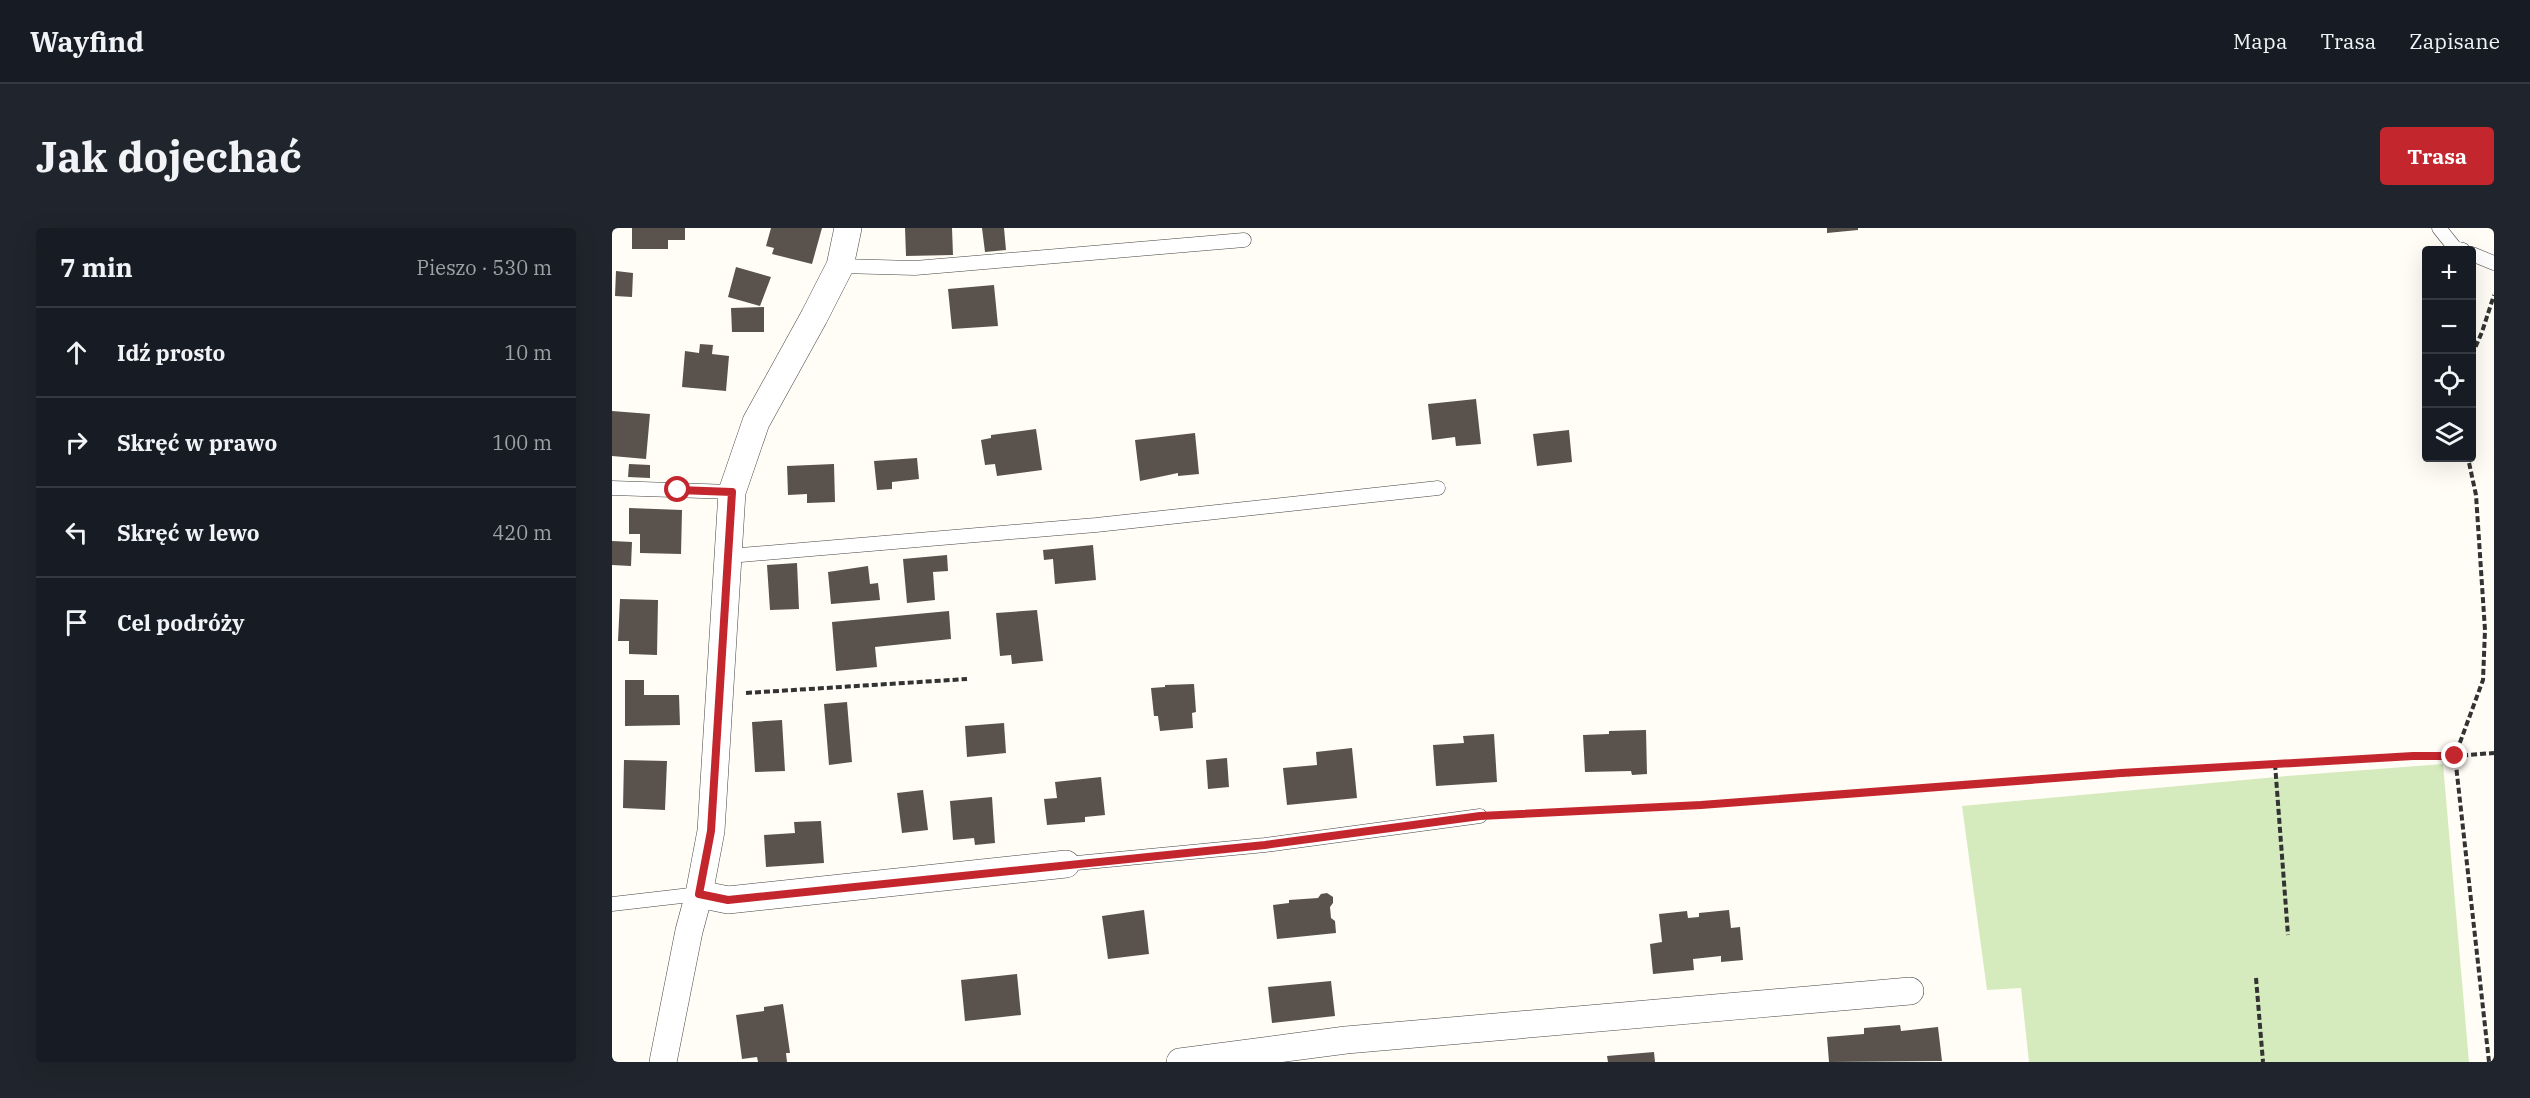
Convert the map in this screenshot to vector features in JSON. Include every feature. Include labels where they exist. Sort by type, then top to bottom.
[{"type":"street","points":[[663,1062],[711,831],[732,492],[756,422],[840,266],[848,228]]},
{"type":"street","points":[[699,894],[728,900],[1066,864]]},
{"type":"street","points":[[1180,1062],[1346,1040],[1910,992]]},
{"type":"lane","points":[[2439,228],[2454,246]]},
{"type":"lane","points":[[840,266],[915,268],[1244,240]]},
{"type":"lane","points":[[2476,256],[2494,263]]},
{"type":"lane","points":[[612,488],[732,492]]},
{"type":"lane","points":[[729,556],[1096,525],[1438,488]]},
{"type":"lane","points":[[1066,864],[1265,845],[1480,816]]},
{"type":"lane","points":[[612,904],[699,894]]},
{"type":"path","points":[[2472,354],[2494,295]]},
{"type":"path","points":[[2469,462],[2476,495],[2485,630],[2483,680],[2455,756],[2489,1062]]},
{"type":"path","points":[[721,695],[967,679]]},
{"type":"path","points":[[1480,816],[1701,805],[2275,764],[2494,753]]},
{"type":"path","points":[[2275,764],[2288,934]]},
{"type":"path","points":[[2256,978],[2263,1062]]},
{"type":"green space","points":[[2443,764],[2469,1062],[2029,1062],[2021,988],[1987,990],[1962,806]]},
{"type":"building","points":[[632,228],[685,228],[685,240],[668,240],[668,249],[632,249]]},
{"type":"building","points":[[771,228],[822,228],[812,264],[772,254],[774,248],[766,246]]},
{"type":"building","points":[[905,228],[952,228],[953,255],[906,256]]},
{"type":"building","points":[[982,228],[1004,228],[1006,250],[985,252]]},
{"type":"building","points":[[1827,228],[1858,228],[1858,230],[1827,233]]},
{"type":"building","points":[[736,267],[771,277],[760,306],[728,297]]},
{"type":"building","points":[[616,271],[633,273],[632,297],[615,296]]},
{"type":"building","points":[[994,285],[998,326],[952,329],[948,289]]},
{"type":"building","points":[[764,307],[764,332],[732,332],[731,308]]},
{"type":"building","points":[[700,344],[713,345],[712,354],[729,356],[726,391],[682,387],[685,351],[699,353]]},
{"type":"building","points":[[1476,399],[1481,444],[1456,446],[1455,437],[1432,440],[1428,404]]},
{"type":"building","points":[[612,411],[650,414],[646,459],[612,456]]},
{"type":"building","points":[[1036,429],[1042,470],[997,476],[995,464],[985,465],[981,440],[991,438],[991,435]]},
{"type":"building","points":[[1569,430],[1572,462],[1537,466],[1533,434]]},
{"type":"building","points":[[1195,433],[1199,474],[1178,476],[1178,473],[1140,481],[1135,440]]},
{"type":"building","points":[[917,458],[919,479],[892,482],[892,489],[877,490],[874,461]]},
{"type":"building","points":[[629,464],[650,465],[650,478],[628,477]]},
{"type":"building","points":[[834,464],[835,502],[807,503],[807,494],[788,495],[787,466]]},
{"type":"building","points":[[629,508],[682,510],[681,554],[640,553],[640,534],[629,534]]},
{"type":"building","points":[[612,541],[632,542],[631,566],[612,565]]},
{"type":"building","points":[[1093,545],[1096,580],[1055,584],[1053,559],[1044,560],[1043,550]]},
{"type":"building","points":[[947,555],[948,571],[933,572],[935,600],[907,603],[903,559]]},
{"type":"building","points":[[797,563],[799,609],[770,610],[767,565]]},
{"type":"building","points":[[868,566],[870,584],[878,583],[880,600],[831,604],[828,572]]},
{"type":"building","points":[[620,599],[658,600],[657,655],[629,654],[629,641],[618,641]]},
{"type":"building","points":[[1037,610],[1043,661],[1012,664],[1011,655],[1000,656],[996,613]]},
{"type":"building","points":[[949,611],[951,639],[875,647],[877,667],[836,671],[832,622]]},
{"type":"building","points":[[625,680],[644,680],[644,695],[679,695],[680,725],[625,726]]},
{"type":"building","points":[[1194,684],[1196,712],[1192,713],[1193,728],[1160,731],[1158,716],[1154,716],[1151,688]]},
{"type":"building","points":[[847,702],[852,762],[829,765],[824,704]]},
{"type":"building","points":[[782,720],[785,771],[755,772],[752,722]]},
{"type":"building","points":[[1004,723],[1006,753],[967,757],[965,726]]},
{"type":"building","points":[[1646,730],[1647,774],[1632,775],[1631,771],[1585,772],[1583,735],[1609,734],[1609,731]]},
{"type":"building","points":[[1494,734],[1497,782],[1436,786],[1433,745],[1464,743],[1463,736]]},
{"type":"building","points":[[1352,748],[1357,798],[1287,805],[1283,768],[1317,765],[1316,752]]},
{"type":"building","points":[[1227,758],[1229,787],[1208,789],[1206,760]]},
{"type":"building","points":[[624,760],[667,761],[665,810],[623,808]]},
{"type":"building","points":[[1101,777],[1105,815],[1085,817],[1085,822],[1047,825],[1044,799],[1057,798],[1055,782]]},
{"type":"building","points":[[923,790],[928,830],[902,833],[897,793]]},
{"type":"building","points":[[992,797],[995,843],[975,845],[974,838],[953,840],[950,801]]},
{"type":"building","points":[[821,821],[824,863],[766,867],[764,835],[795,833],[794,822]]},
{"type":"building","points":[[1327,893],[1333,897],[1330,907],[1336,933],[1277,939],[1273,905],[1289,903],[1289,900],[1318,898],[1321,894]]},
{"type":"building","points":[[1144,910],[1149,954],[1108,959],[1102,916]]},
{"type":"building","points":[[1729,910],[1731,928],[1740,927],[1743,960],[1721,962],[1721,956],[1693,959],[1694,970],[1653,974],[1650,944],[1662,942],[1659,914],[1687,911],[1688,918],[1699,917],[1699,913]]},
{"type":"building","points":[[1017,974],[1021,1015],[965,1021],[961,980]]},
{"type":"building","points":[[1331,981],[1335,1016],[1272,1023],[1268,987]]},
{"type":"building","points":[[783,1004],[790,1053],[786,1053],[787,1062],[758,1062],[757,1057],[742,1059],[736,1015],[764,1011],[764,1007]]},
{"type":"building","points":[[1900,1025],[1901,1031],[1938,1027],[1942,1061],[1829,1062],[1827,1037],[1864,1034],[1864,1028]]},
{"type":"building","points":[[1654,1052],[1655,1062],[1608,1062],[1607,1056]]},
{"type":"route","points":[[678,490],[732,492],[711,831],[699,894],[728,900],[1265,845],[1480,816],[1701,805],[2121,773],[2413,756],[2455,756]]}]
